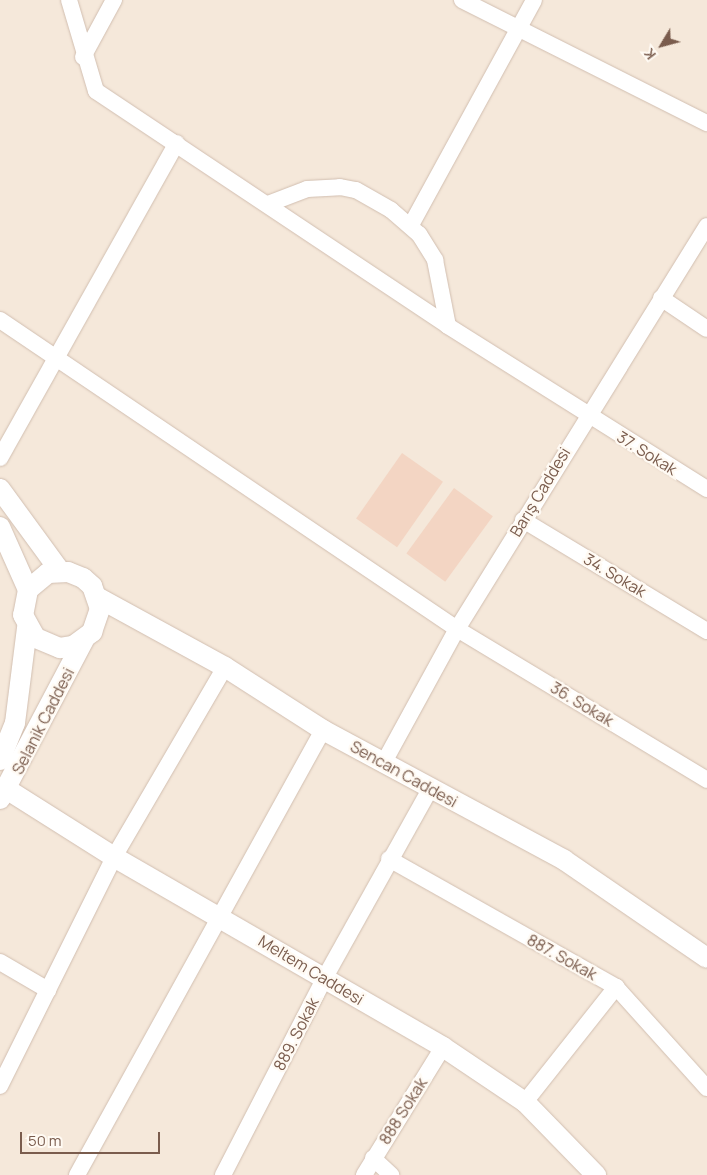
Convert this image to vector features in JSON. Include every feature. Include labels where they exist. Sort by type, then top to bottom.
[{"type":"street","name":"37. Sokak","points":[[69,0],[82,57],[96,91],[177,143],[448,326],[587,416],[707,490]]},
{"type":"street","points":[[82,57],[114,0]]},
{"type":"street","points":[[462,0],[707,123]]},
{"type":"street","points":[[411,225],[534,0]]},
{"type":"street","points":[[0,458],[177,143]]},
{"type":"street","points":[[268,204],[307,189],[340,187],[356,190],[411,225],[438,267],[448,326]]},
{"type":"street","name":"Barış Caddesi","points":[[383,764],[457,629],[587,416],[707,226]]},
{"type":"street","points":[[661,298],[707,329]]},
{"type":"street","name":"36. Sokak","points":[[0,320],[56,361],[457,629],[707,780]]},
{"type":"street","points":[[0,489],[60,571],[83,578],[97,597],[98,621],[84,640],[60,648],[47,645],[28,628]]},
{"type":"street","name":"34. Sokak","points":[[523,520],[707,631]]},
{"type":"street","points":[[0,526],[28,590]]},
{"type":"street","points":[[0,760],[15,723],[28,628],[23,609],[28,590],[36,580],[60,571]]},
{"type":"street","name":"Sencan Caddesi","points":[[97,597],[225,667],[324,730],[383,764],[564,860],[707,958]]},
{"type":"street","name":"Selanik Caddesi","points":[[4,794],[84,640]]},
{"type":"street","points":[[0,1086],[114,857],[225,667]]},
{"type":"street","points":[[77,1175],[220,914],[324,730]]},
{"type":"street","name":"889. Sokak","points":[[223,1175],[324,979],[389,859],[430,790]]},
{"type":"street","name":"Meltem Caddesi","points":[[4,794],[114,857],[220,914],[324,979],[443,1047],[525,1102],[596,1175]]},
{"type":"street","name":"887. Sokak","points":[[389,859],[616,987],[707,1088]]},
{"type":"street","points":[[0,962],[48,990]]},
{"type":"street","points":[[525,1102],[616,987]]},
{"type":"street","name":"888 Sokak","points":[[364,1175],[443,1047]]},
{"type":"street","points":[[373,1158],[391,1175]]},
{"type":"shaded area","points":[[0,0],[707,0],[707,1175],[0,1175]]},
{"type":"building","points":[[402,453],[443,482],[397,547],[356,519]]},
{"type":"building","points":[[454,488],[493,516],[445,582],[406,554]]}]
